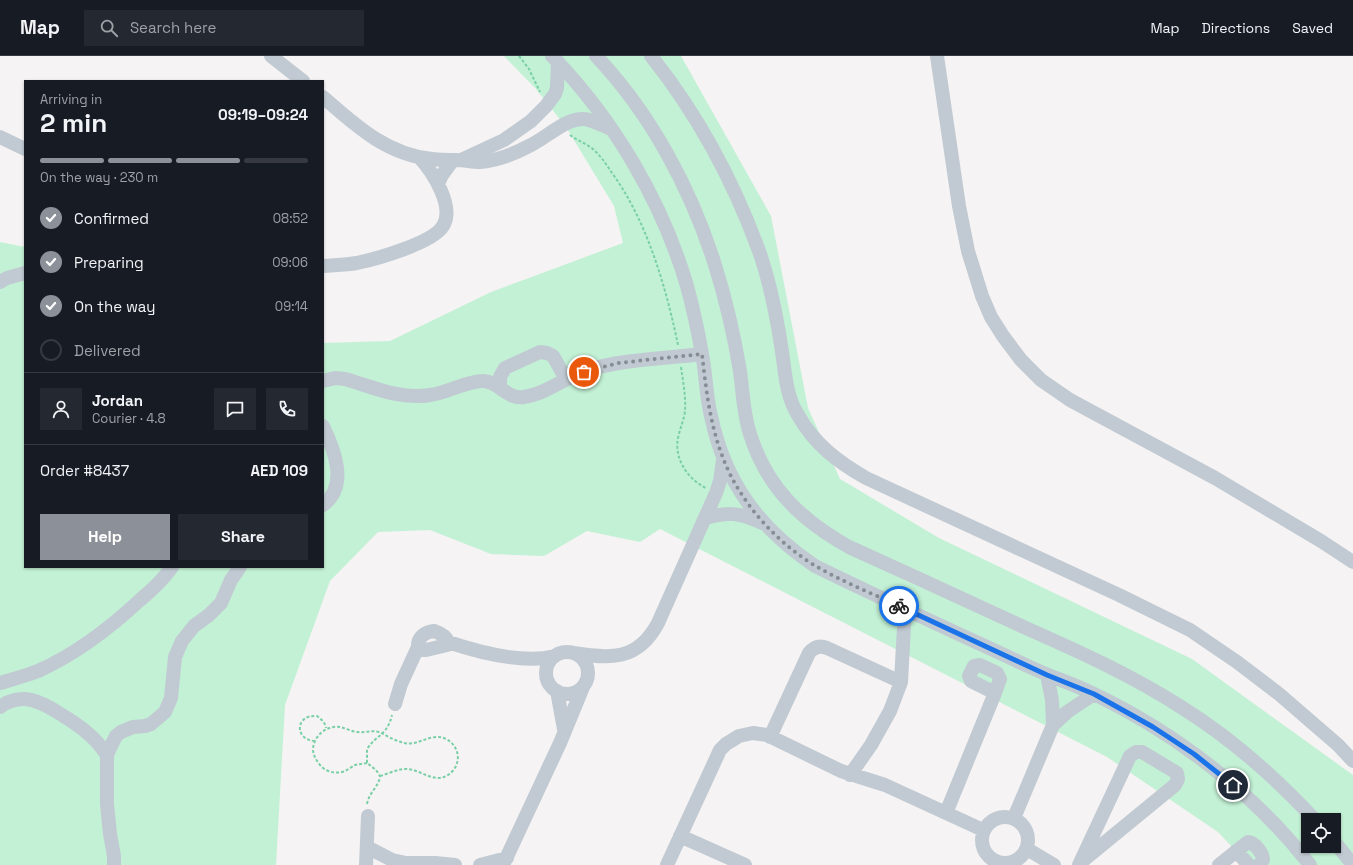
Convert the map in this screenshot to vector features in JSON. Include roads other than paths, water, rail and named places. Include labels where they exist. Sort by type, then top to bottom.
[{"type":"street","points":[[271,56],[303,80]]},
{"type":"street","points":[[596,56],[620,84],[657,137],[676,172],[703,230],[715,264],[734,335],[744,408],[750,433],[762,463],[772,480],[787,500],[811,523],[826,534],[849,547],[1096,660],[1140,682],[1182,707],[1260,766],[1308,813]]},
{"type":"street","points":[[651,56],[672,83],[702,128],[718,157],[749,224],[767,276],[775,309],[786,379],[793,405],[800,420],[824,450],[844,466],[872,481],[1119,595],[1190,630],[1237,662],[1279,694],[1353,761]]},
{"type":"street","points":[[937,56],[968,251],[982,296],[991,317],[1021,360],[1041,380],[1070,400],[1215,478],[1321,541],[1353,562]]},
{"type":"street","points":[[438,184],[442,175],[457,160],[504,140],[530,121],[546,106],[555,94],[555,59]]},
{"type":"street","points":[[555,59],[578,85],[612,130],[644,182],[667,230],[695,318],[702,354],[710,416],[723,460],[742,493],[764,524],[796,553],[815,566],[1047,675],[1094,694],[1153,727],[1194,754],[1227,780],[1269,818],[1310,865]]},
{"type":"street","points":[[324,98],[371,137],[394,149],[432,160],[481,162],[496,160],[531,146],[569,121],[584,119],[589,120],[612,130]]},
{"type":"street","points":[[0,137],[24,149]]},
{"type":"street","points":[[324,266],[357,262],[390,254],[413,246],[438,232],[443,227],[447,215],[438,184],[419,157]]},
{"type":"street","points":[[0,282],[7,278],[24,273]]},
{"type":"street","points":[[500,388],[500,377],[505,368],[540,352],[547,352],[554,356],[566,379]]},
{"type":"street","points":[[324,381],[335,378],[345,379],[384,392],[408,396],[431,395],[482,381],[492,382],[511,396],[522,398],[544,391],[566,379],[584,372],[618,363],[702,354]]},
{"type":"street","points":[[324,428],[333,450],[338,473],[333,495],[324,504]]},
{"type":"street","points":[[546,676],[549,662],[560,653],[610,657],[627,653],[646,641],[654,631],[716,493],[720,481],[723,460]]},
{"type":"street","points":[[705,518],[732,513],[742,515],[764,524]]},
{"type":"street","points":[[0,683],[23,677],[42,669],[89,642],[126,614],[171,568]]},
{"type":"street","points":[[114,865],[107,804],[107,755],[113,741],[121,732],[133,726],[145,726],[151,724],[165,712],[171,698],[175,658],[182,640],[194,626],[221,603],[239,568]]},
{"type":"street","points":[[850,775],[871,745],[890,711],[900,682],[905,608]]},
{"type":"street","points":[[395,704],[404,678],[418,647],[419,641],[422,635],[427,632],[434,631],[440,633],[448,642],[476,650],[525,659],[540,659],[555,656]]},
{"type":"street","points":[[770,737],[809,653],[819,646],[827,648],[900,682]]},
{"type":"street","points":[[480,865],[505,861],[564,732],[585,683],[588,670],[580,657],[572,653]]},
{"type":"street","points":[[525,659],[546,676],[550,685],[557,691],[566,694],[575,692],[585,683],[597,667],[610,657]]},
{"type":"street","points":[[1047,675],[1052,700],[1053,725]]},
{"type":"street","points":[[557,691],[564,732]]},
{"type":"street","points":[[946,813],[995,692]]},
{"type":"street","points":[[1014,818],[1053,725],[1067,712],[1094,694]]},
{"type":"street","points":[[0,707],[12,701],[22,699],[40,702],[87,731],[95,738],[107,755]]},
{"type":"street","points":[[667,865],[716,757],[723,747],[732,739],[746,734],[760,734],[770,737],[850,775],[885,785],[983,830]]},
{"type":"street","points":[[1136,752],[1142,752],[1176,773],[1178,779],[1175,785],[1080,864],[1130,756],[1136,752]]},
{"type":"street","points":[[366,865],[368,816]]},
{"type":"street","points":[[1002,816],[1014,818],[1024,826],[1028,837],[1027,849],[1019,858],[1008,863],[996,861],[986,854],[982,842],[983,830],[991,821],[1002,816]]},
{"type":"street","points":[[680,836],[745,865]]},
{"type":"street","points":[[1219,865],[1248,842],[1252,843],[1264,858],[1259,865]]},
{"type":"street","points":[[367,847],[380,855],[404,864],[452,865]]},
{"type":"street","points":[[1027,849],[1054,865]]},
{"type":"street","points":[[1236,850],[1249,865]]},
{"type":"street","points":[[1341,850],[1353,865]]}]
